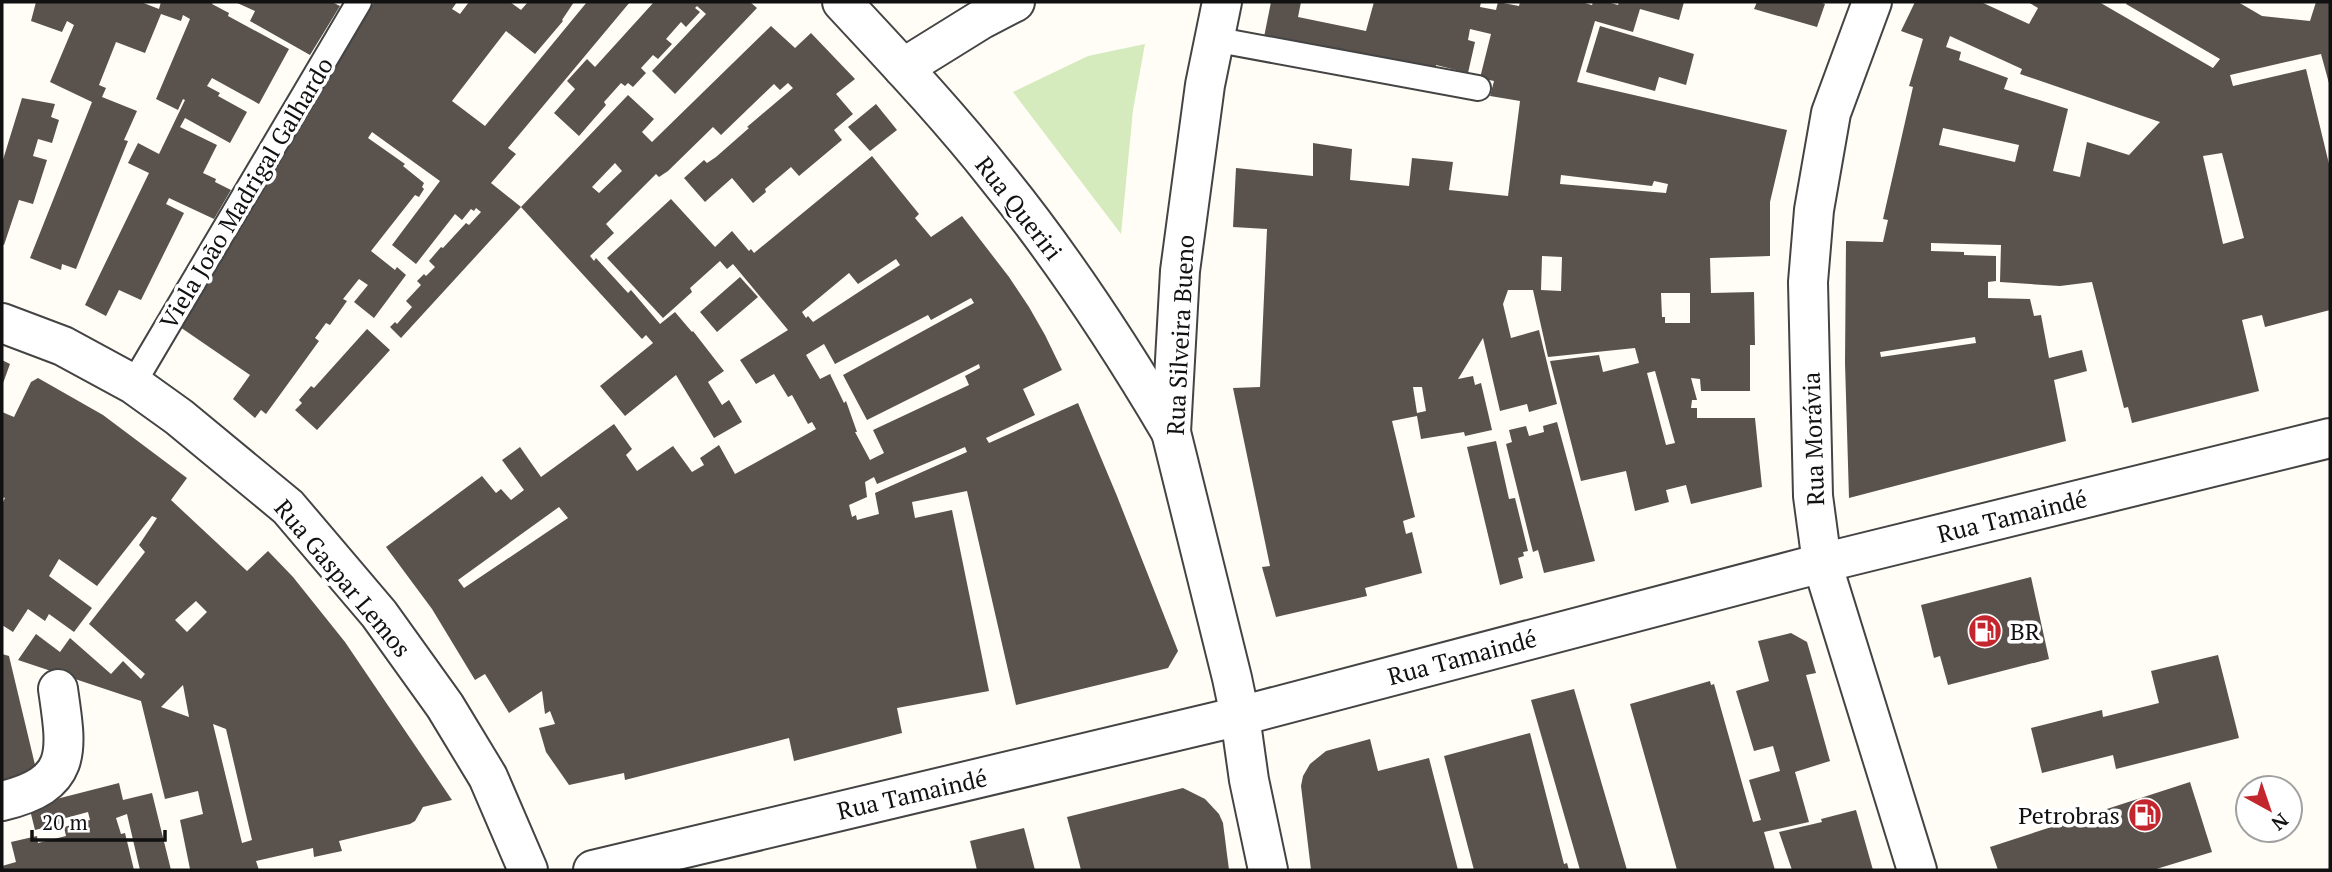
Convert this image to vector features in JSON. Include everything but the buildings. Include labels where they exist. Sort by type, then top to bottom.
[{"type":"street","name":"Rua Queriri","points":[[842,2],[998,177],[1078,285],[1127,357],[1171,432]]},
{"type":"street","points":[[903,68],[982,19],[1016,2]]},
{"type":"street","name":"Rua Silveira Bueno","points":[[1222,2],[1213,39],[1180,271],[1171,432],[1240,716],[1249,780],[1268,870]]},
{"type":"street","name":"Rua Morávia","points":[[1872,2],[1831,113],[1814,209],[1808,295],[1813,496],[1822,563],[1917,870]]},
{"type":"street","name":"Rua Gaspar Lemos","points":[[2,323],[63,346],[133,384],[179,417],[288,507],[379,614],[444,706],[488,777],[528,870]]},
{"type":"street","name":"Rua Tamaindé","points":[[593,870],[1240,716],[1822,563],[2330,438]]},
{"type":"street","points":[[2,801],[27,795],[55,773],[64,748],[58,689]]},
{"type":"lane","name":"Viela João Madrigal Galhardo","points":[[133,384],[359,2]]},
{"type":"lane","points":[[1213,39],[1478,88]]},
{"type":"green space","points":[[1145,44],[1133,110],[1121,234],[1013,92],[1088,56]]},
{"type":"place","name":"BR","points":[[1985,631]]},
{"type":"place","name":"Petrobras","points":[[2145,815]]}]
